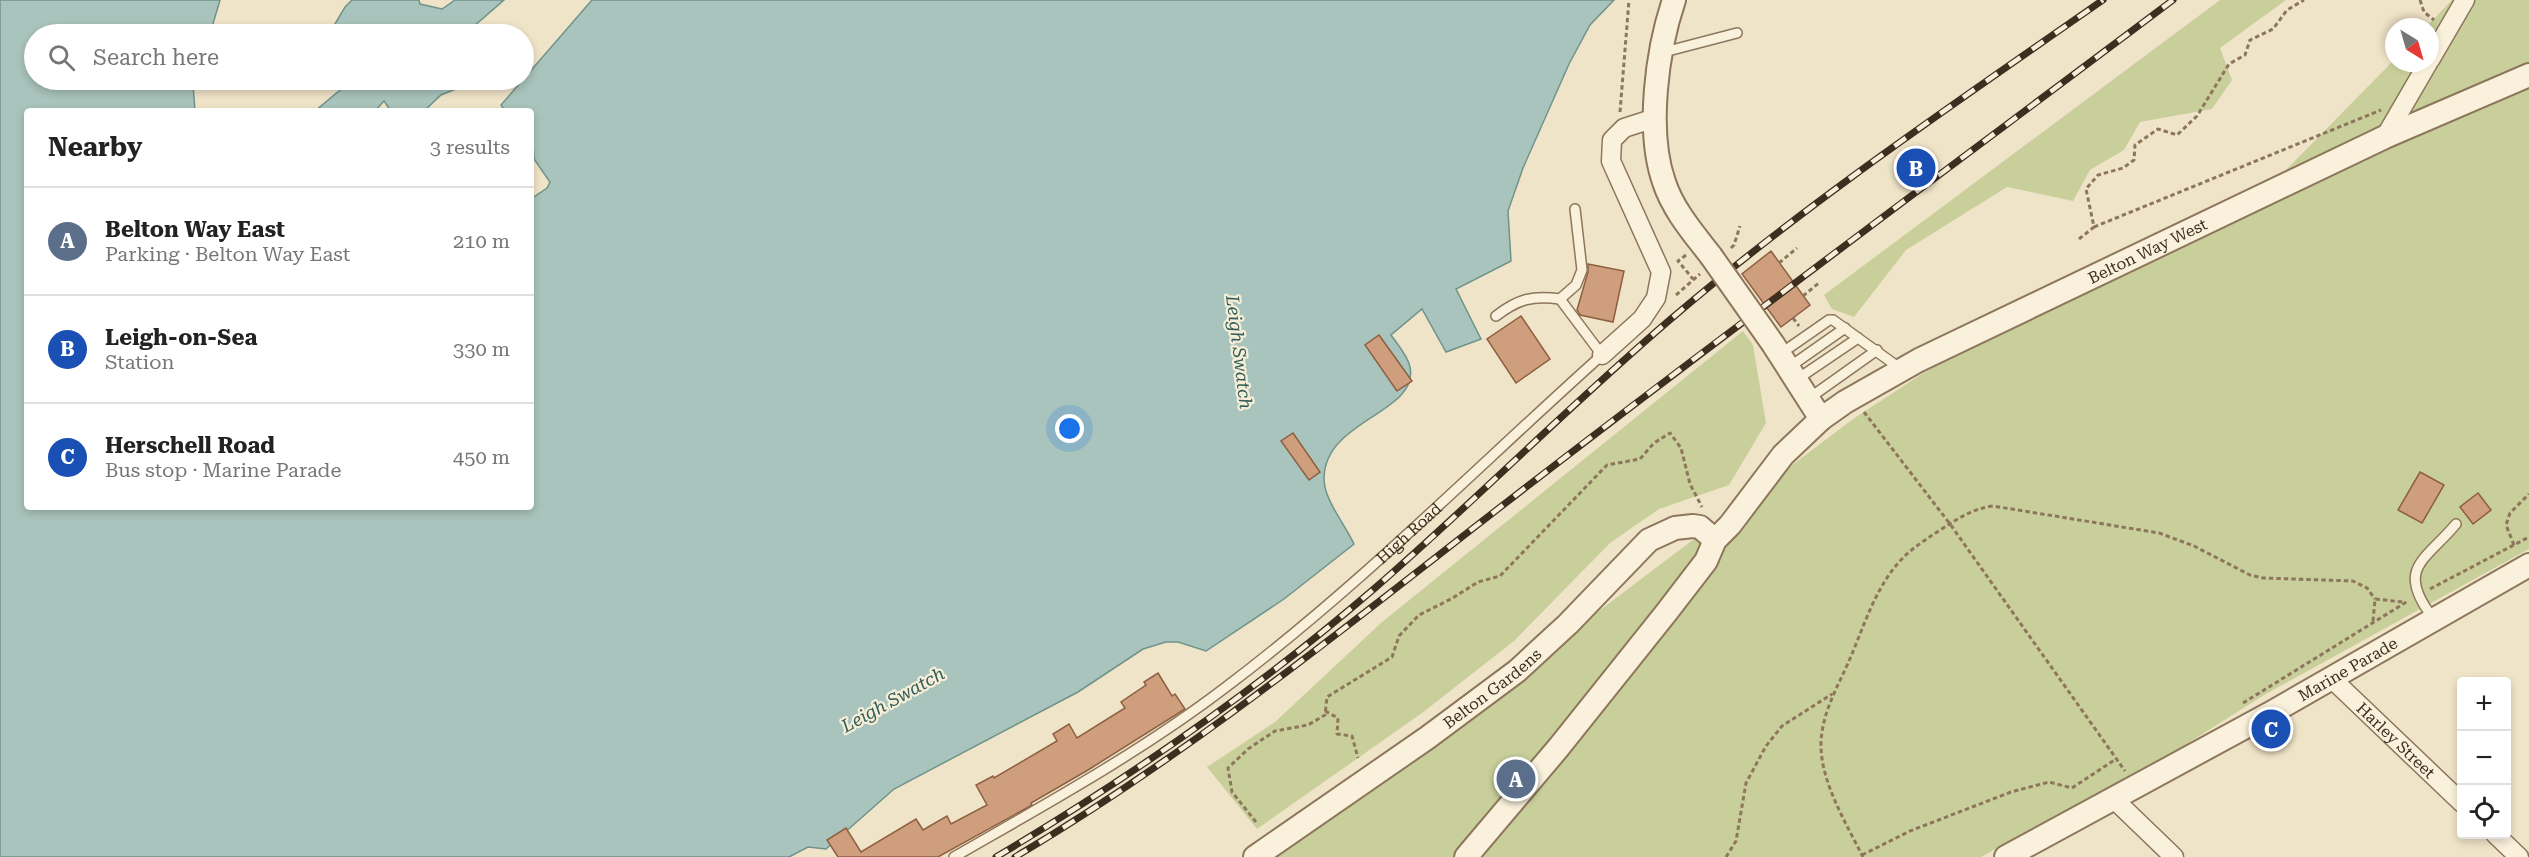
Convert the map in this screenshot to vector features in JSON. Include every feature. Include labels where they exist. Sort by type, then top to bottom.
[{"type":"street","points":[[1674,0],[1662,52],[1655,118],[1658,153],[1664,183],[1684,220],[1789,369],[1821,419]]},
{"type":"street","points":[[2439,44],[2465,0]]},
{"type":"street","points":[[2385,137],[2423,72]]},
{"type":"street","name":"Belton Way West","points":[[1466,857],[1559,747],[1666,613],[1706,561],[1715,540],[1730,525],[1783,455],[1821,419],[1900,369],[2385,137],[2529,75]]},
{"type":"street","points":[[1624,128],[1655,118]]},
{"type":"street","name":"High Road","points":[[1602,355],[1642,319],[1656,298],[1661,272],[1611,161],[1612,140],[1624,128]]},
{"type":"street","name":"Belton Gardens","points":[[1255,857],[1509,678],[1568,624],[1648,540],[1675,528],[1692,526],[1700,527],[1715,540]]},
{"type":"street","name":"Marine Parade","points":[[2006,857],[2116,798],[2528,566]]},
{"type":"street","name":"Harley Street","points":[[2331,678],[2457,798]]},
{"type":"street","points":[[2116,798],[2174,857]]},
{"type":"street","points":[[2500,839],[2519,857]]},
{"type":"lane","points":[[1662,52],[1737,33]]},
{"type":"lane","points":[[1560,299],[1576,285],[1582,270],[1575,209]]},
{"type":"lane","points":[[1497,316],[1514,302],[1546,297],[1560,299],[1602,355]]},
{"type":"lane","points":[[1789,369],[1829,320],[1877,350],[1900,369]]},
{"type":"lane","points":[[1789,369],[1845,328]]},
{"type":"lane","points":[[1789,369],[1858,338]]},
{"type":"lane","points":[[1789,369],[1877,350]]},
{"type":"lane","name":"High Road","points":[[954,857],[1154,739],[1227,687],[1403,539],[1602,355]]},
{"type":"lane","points":[[2434,619],[2419,595],[2415,580],[2421,560],[2456,524]]},
{"type":"path","points":[[1624,128],[1619,110],[1629,0]]},
{"type":"path","points":[[2094,227],[2086,189],[2098,175],[2123,168],[2134,160],[2135,145],[2158,129],[2177,135],[2197,116],[2229,64],[2244,55],[2250,40],[2273,29],[2288,10],[2304,0]]},
{"type":"path","points":[[2420,0],[2424,12],[2447,30]]},
{"type":"path","points":[[2079,239],[2094,227],[2205,180],[2333,131],[2373,112],[2405,102]]},
{"type":"path","points":[[1779,263],[1797,248]]},
{"type":"path","points":[[1803,296],[1820,282]]},
{"type":"path","points":[[1793,318],[1800,326]]},
{"type":"path","points":[[1868,418],[1950,524],[2130,777],[2116,759]]},
{"type":"path","points":[[1256,822],[1232,792],[1228,768],[1248,749],[1275,731],[1308,725],[1325,715],[1327,698],[1392,657],[1399,636],[1419,615],[1478,582],[1500,576],[1607,465],[1640,459],[1654,443],[1670,433],[1681,448],[1690,484],[1702,504],[1701,514]]},
{"type":"path","points":[[2528,566],[2514,545],[2505,525],[2510,513],[2529,494]]},
{"type":"path","points":[[2116,759],[2072,788],[2049,782],[2011,792],[1910,831],[1862,856],[1825,778],[1821,743],[1823,724],[1834,693],[1869,611],[1893,569],[1913,549],[1969,512],[1993,506],[2159,533],[2194,546],[2250,575],[2263,578],[2353,581],[2367,588],[2375,599],[2373,621]]},
{"type":"path","points":[[2240,705],[2373,621],[2529,537]]},
{"type":"path","points":[[2375,599],[2404,603]]},
{"type":"path","points":[[1726,857],[1736,842],[1746,783],[1766,746],[1782,726],[1834,693]]},
{"type":"path","points":[[1325,711],[1338,718],[1336,734],[1352,736],[1358,758]]},
{"type":"green space","points":[[2220,0],[2286,0],[2220,48],[2232,80],[2212,109],[2140,122],[2124,150],[2090,170],[2073,201],[2007,187],[1906,250],[1854,317],[1832,309],[1824,295]]},
{"type":"green space","points":[[2452,0],[2529,0],[2529,549],[2264,695],[2182,747],[1981,857],[1273,857],[1853,419],[1934,366],[2240,217],[2385,69],[2385,72],[2439,72],[2439,18],[2435,18]]},
{"type":"green space","points":[[1743,331],[1753,345],[1766,423],[1729,485],[1659,509],[1610,543],[1514,641],[1422,713],[1257,829],[1207,767],[1275,722],[1382,622]]},
{"type":"water","name":"Leigh Swatch","points":[[0,0],[220,0],[213,24],[24,24],[24,90],[193,90],[195,108],[24,108],[24,510],[534,510],[534,197],[547,188],[550,182],[534,159],[534,108],[503,108],[501,105],[514,90],[534,90],[534,67],[592,0],[1614,0],[1590,25],[1569,64],[1523,168],[1508,211],[1511,261],[1456,289],[1481,339],[1446,352],[1422,309],[1391,335],[1409,363],[1409,383],[1401,395],[1387,407],[1354,429],[1340,442],[1329,458],[1324,477],[1327,494],[1354,544],[1284,599],[1206,651],[1178,642],[1166,642],[1143,649],[1078,692],[894,789],[826,849],[808,847],[789,857],[0,857]]},
{"type":"water","points":[[352,0],[419,0],[420,4],[442,9],[455,0],[504,0],[476,24],[335,24]]},
{"type":"water","points":[[340,90],[453,90],[441,95],[427,108],[389,108],[384,101],[378,108],[319,108]]},
{"type":"building","points":[[1771,251],[1810,305],[1781,327],[1742,274]]},
{"type":"building","points":[[1588,264],[1624,271],[1613,322],[1580,315],[1577,310],[1588,272]]},
{"type":"building","points":[[1521,316],[1550,359],[1516,383],[1487,339]]},
{"type":"building","points":[[1379,335],[1412,381],[1397,391],[1365,345]]},
{"type":"building","points":[[1293,433],[1320,472],[1309,480],[1281,441]]},
{"type":"building","points":[[2420,472],[2444,485],[2422,523],[2398,510]]},
{"type":"building","points":[[2478,493],[2491,510],[2473,524],[2460,507]]},
{"type":"building","points":[[1158,673],[1172,696],[1175,694],[1185,709],[1031,803],[1032,805],[938,857],[838,857],[827,840],[846,828],[861,852],[916,819],[923,830],[947,816],[951,824],[987,805],[976,785],[993,776],[994,778],[1057,741],[1053,734],[1069,724],[1077,738],[1125,708],[1121,702],[1146,685],[1144,682]]},
{"type":"railway","points":[[996,857],[1144,764],[1285,662],[1375,588],[1634,351],[1724,275],[1830,193],[2103,0]]},
{"type":"railway","points":[[1015,857],[1148,772],[1276,680],[1686,365],[2173,0]]},
{"type":"place","name":"Leigh-on-Sea","points":[[1916,168]]},
{"type":"place","name":"Herschell Road","points":[[2271,729]]},
{"type":"place","name":"Belton Way East","points":[[1516,779]]}]
